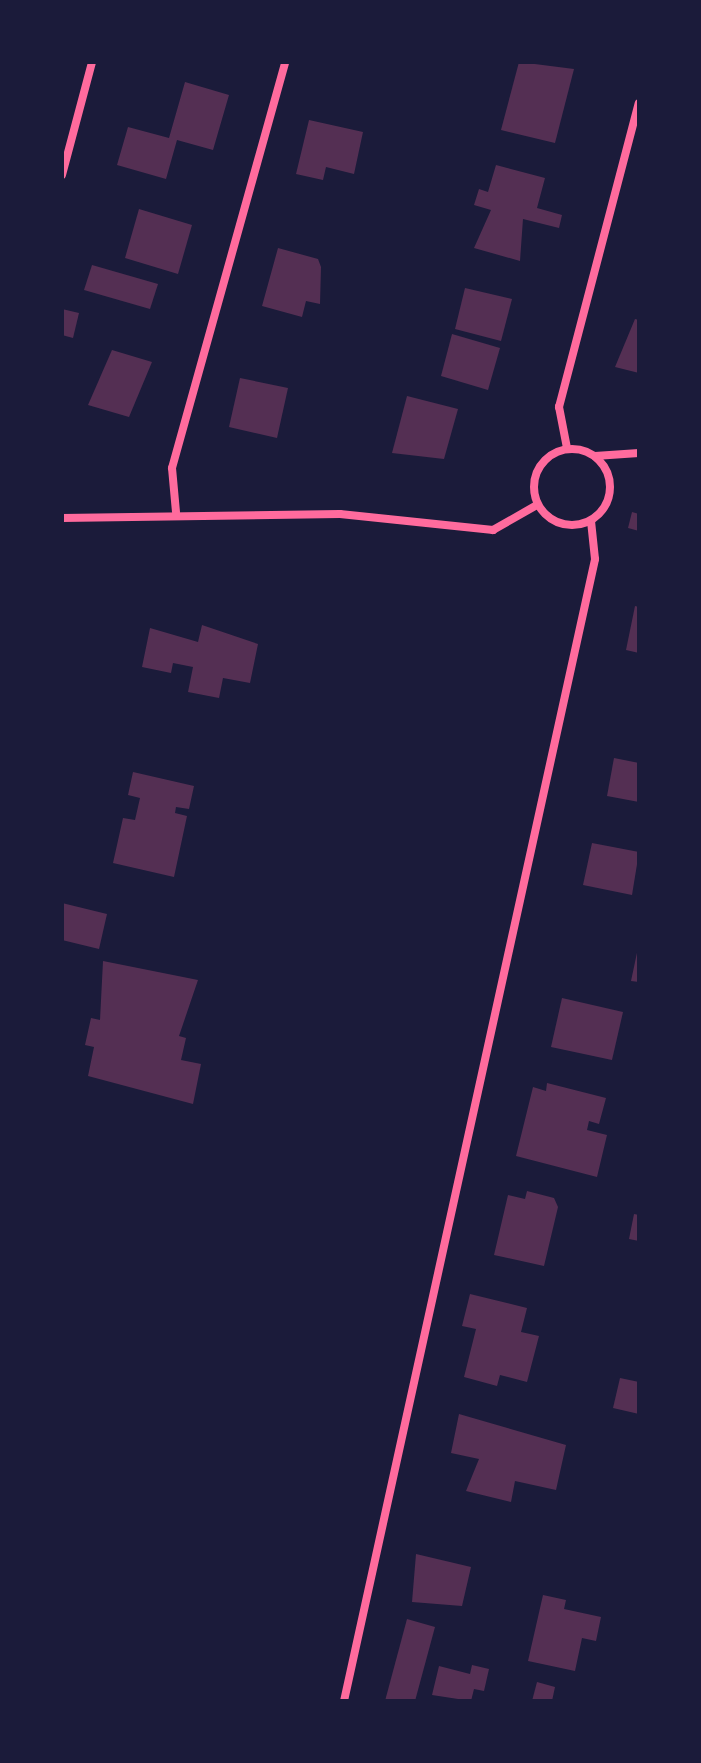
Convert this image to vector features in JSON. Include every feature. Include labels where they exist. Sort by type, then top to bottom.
[{"type":"street","points":[[62,175],[92,62]]},
{"type":"street","points":[[176,512],[172,468],[285,62]]},
{"type":"street","points":[[567,448],[559,407],[639,103]]},
{"type":"street","points":[[567,448],[595,456],[639,453]]},
{"type":"street","points":[[567,448],[535,475],[537,505],[560,524],[591,521],[610,498],[605,467],[595,456]]},
{"type":"street","points":[[62,518],[176,512],[340,514],[493,530],[537,505]]},
{"type":"street","points":[[344,1701],[595,559],[591,521]]},
{"type":"building","points":[[519,62],[574,69],[555,143],[501,130]]},
{"type":"building","points":[[185,82],[229,95],[213,150],[177,140],[166,179],[117,165],[128,127],[169,138]]},
{"type":"building","points":[[309,120],[363,132],[354,174],[326,167],[323,180],[296,174]]},
{"type":"building","points":[[496,165],[545,178],[537,208],[562,215],[559,228],[523,219],[520,261],[474,248],[491,210],[474,205],[479,189],[488,192]]},
{"type":"building","points":[[139,209],[192,225],[178,274],[125,258]]},
{"type":"building","points":[[278,248],[318,259],[321,267],[320,304],[306,301],[302,317],[262,306]]},
{"type":"building","points":[[92,265],[158,284],[150,309],[84,290]]},
{"type":"building","points":[[465,288],[512,299],[501,341],[455,329]]},
{"type":"building","points":[[62,309],[79,313],[73,338],[62,335]]},
{"type":"building","points":[[635,319],[639,320],[639,373],[615,367]]},
{"type":"building","points":[[452,334],[500,348],[488,390],[441,376]]},
{"type":"building","points":[[112,350],[152,362],[129,417],[88,405]]},
{"type":"building","points":[[240,378],[288,388],[277,438],[229,427]]},
{"type":"building","points":[[407,396],[458,409],[444,459],[392,453]]},
{"type":"building","points":[[632,512],[639,514],[639,531],[628,528]]},
{"type":"building","points":[[635,606],[639,607],[639,653],[626,650]]},
{"type":"building","points":[[202,625],[258,644],[250,683],[223,678],[219,698],[188,692],[193,667],[173,663],[171,673],[142,667],[150,628],[198,642]]},
{"type":"building","points":[[614,758],[639,763],[639,802],[607,796]]},
{"type":"building","points":[[133,772],[194,786],[189,809],[176,807],[175,813],[187,816],[174,877],[113,863],[123,818],[135,820],[140,798],[128,795]]},
{"type":"building","points":[[592,843],[639,852],[632,895],[583,885]]},
{"type":"building","points":[[62,903],[107,914],[99,949],[62,940]]},
{"type":"building","points":[[639,948],[639,982],[631,981]]},
{"type":"building","points":[[103,961],[198,980],[179,1036],[186,1038],[181,1060],[201,1064],[193,1104],[88,1076],[94,1047],[85,1045],[91,1018],[100,1020]]},
{"type":"building","points":[[562,998],[623,1012],[612,1060],[551,1047]]},
{"type":"building","points":[[547,1083],[606,1098],[599,1124],[589,1121],[587,1130],[607,1135],[597,1177],[516,1156],[533,1087],[546,1091]]},
{"type":"building","points":[[527,1191],[554,1198],[558,1207],[544,1266],[494,1255],[508,1195],[525,1199]]},
{"type":"building","points":[[634,1214],[639,1215],[639,1241],[629,1239]]},
{"type":"building","points":[[470,1294],[527,1308],[521,1332],[539,1336],[527,1382],[500,1375],[497,1386],[464,1377],[476,1329],[462,1326]]},
{"type":"building","points":[[620,1378],[639,1382],[639,1414],[613,1408]]},
{"type":"building","points":[[459,1414],[566,1445],[556,1490],[515,1481],[511,1502],[466,1491],[479,1459],[451,1453]]},
{"type":"building","points":[[416,1554],[471,1567],[462,1606],[412,1602]]},
{"type":"building","points":[[543,1595],[566,1600],[564,1609],[601,1617],[596,1641],[582,1638],[575,1671],[528,1661]]},
{"type":"building","points":[[407,1619],[435,1627],[415,1701],[385,1701]]},
{"type":"building","points":[[472,1665],[489,1669],[484,1691],[474,1689],[471,1701],[432,1695],[439,1666],[470,1674]]},
{"type":"building","points":[[537,1682],[555,1687],[552,1701],[532,1701]]}]
